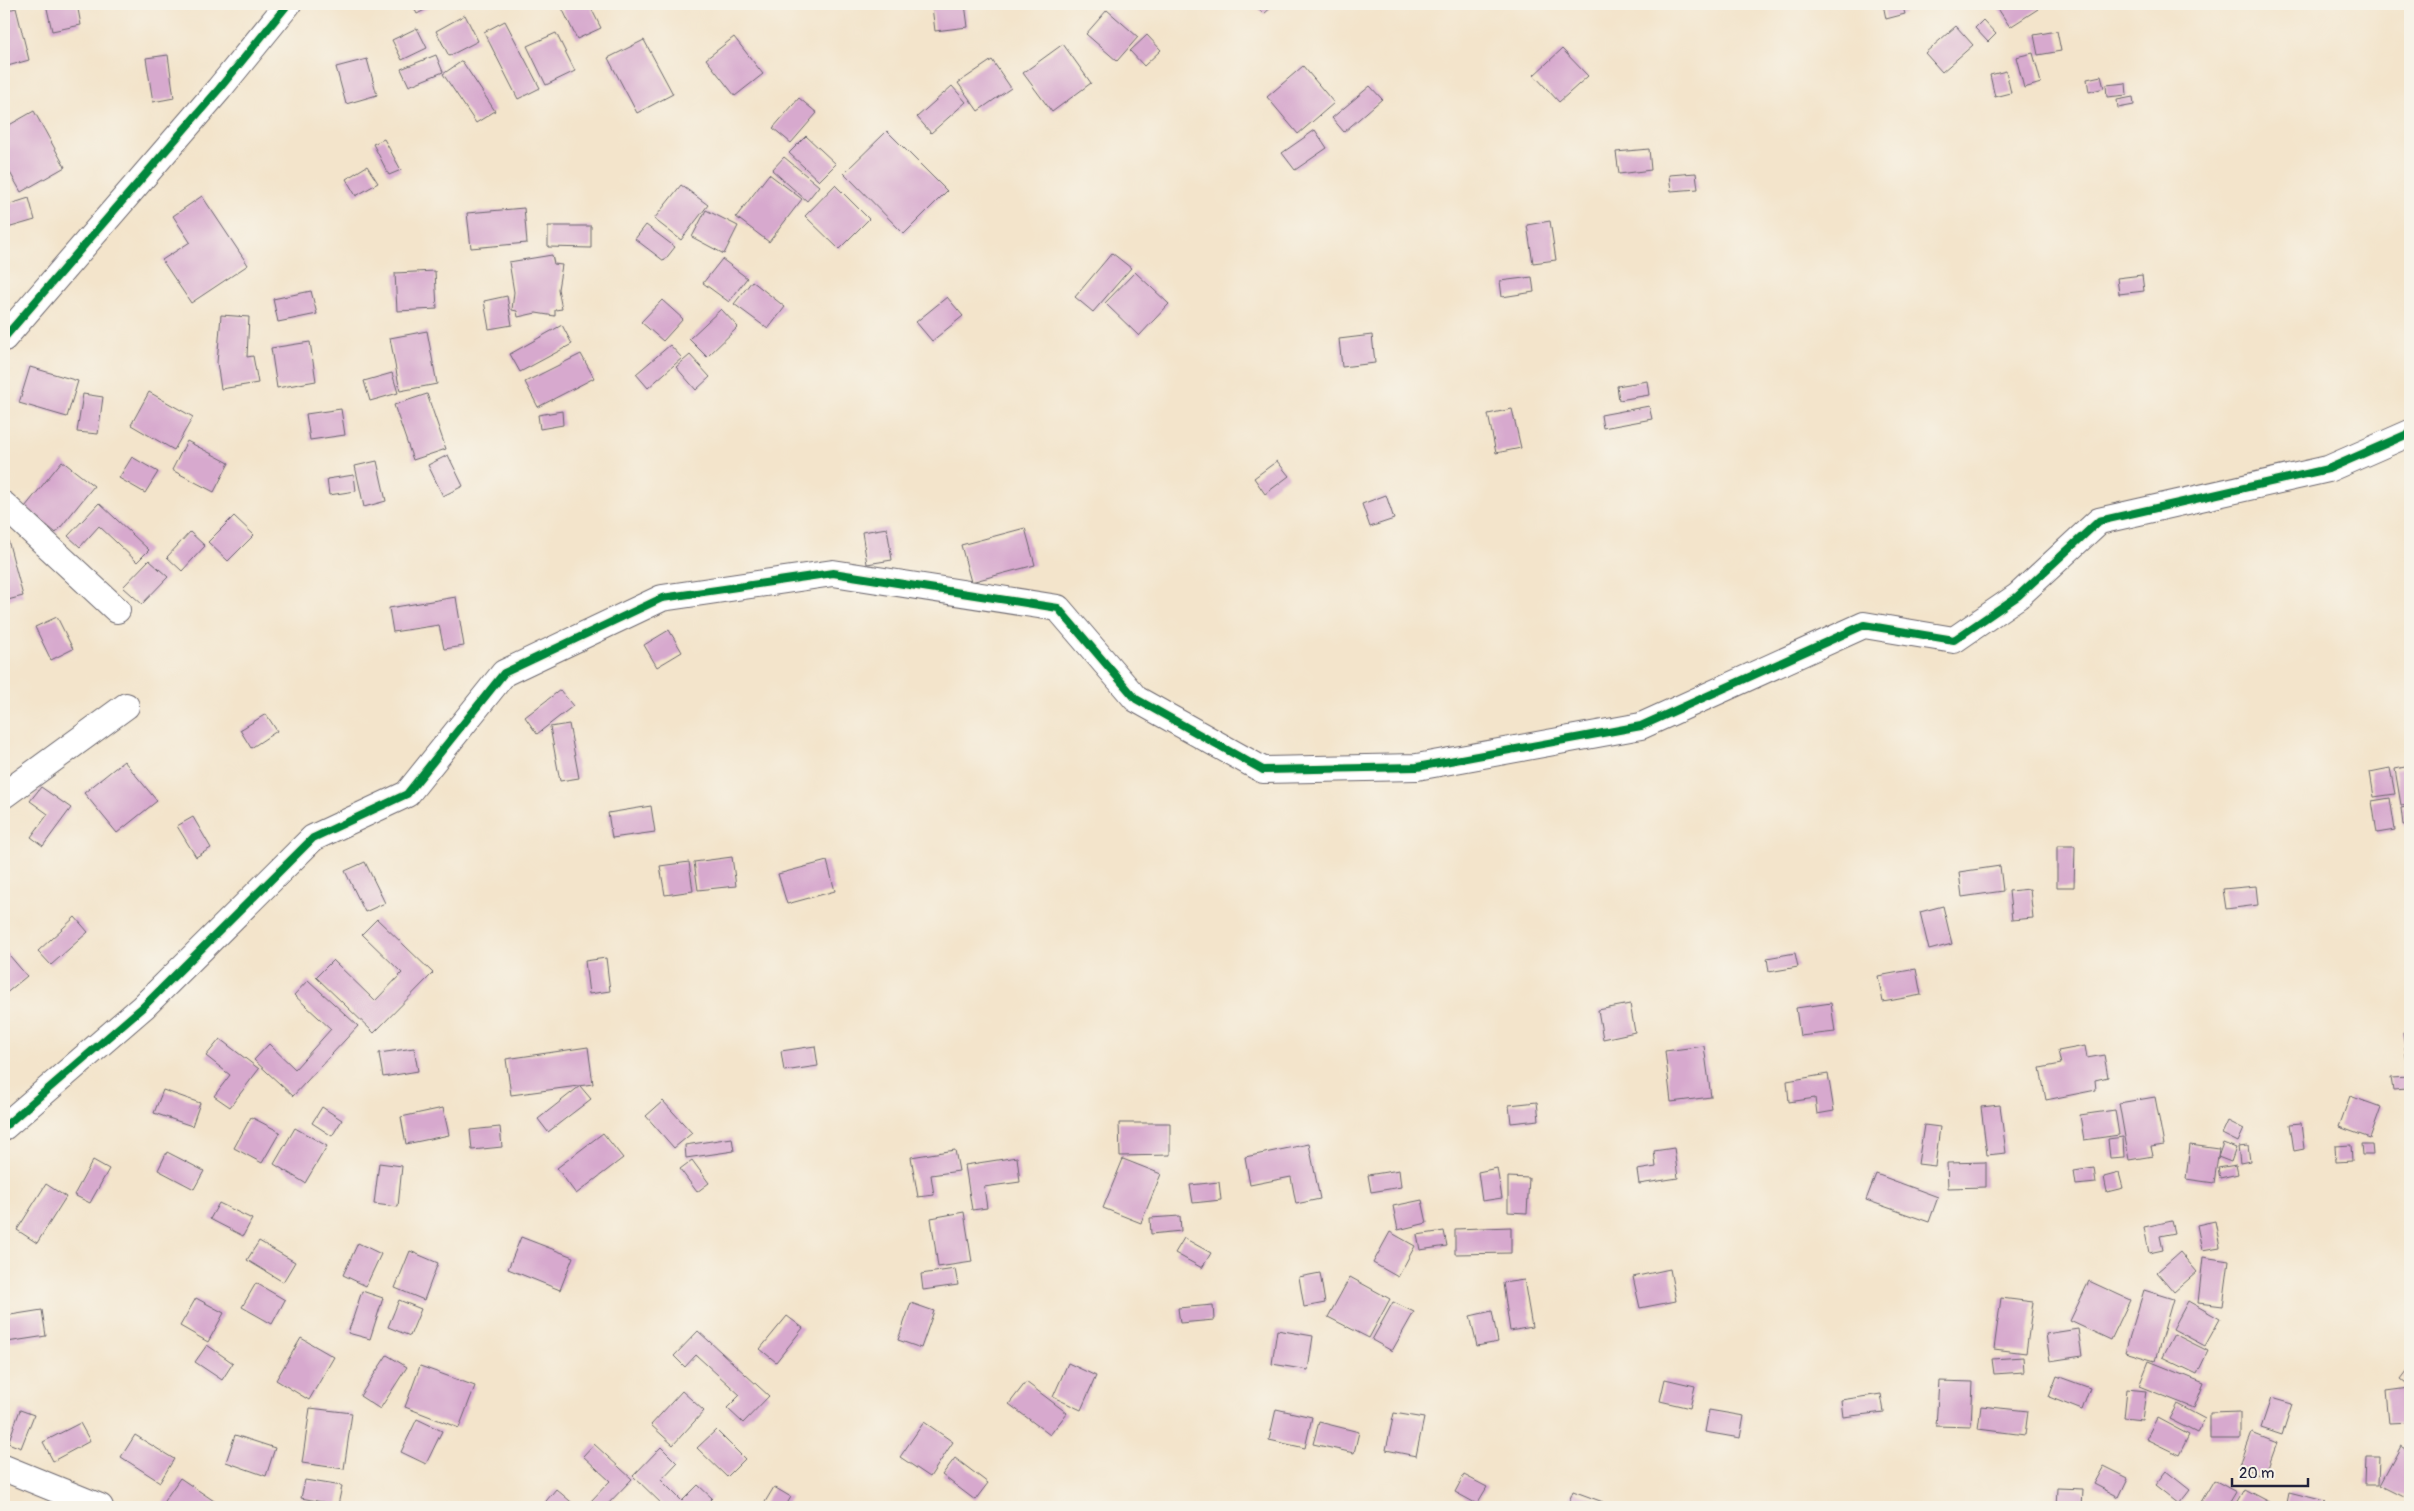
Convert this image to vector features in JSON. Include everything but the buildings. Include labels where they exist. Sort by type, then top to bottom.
[{"type":"street","points":[[4,338],[219,89],[288,4]]},
{"type":"street","points":[[4,1127],[143,1007],[313,838],[408,794],[504,673],[662,598],[833,573],[1058,608],[1136,699],[1263,770],[1417,766],[1641,726],[1864,625],[1954,640],[2018,596],[2099,521],[2328,469],[2410,433]]},
{"type":"street","points":[[4,506],[117,610]]},
{"type":"street","points":[[4,796],[126,706]]},
{"type":"street","points":[[4,1468],[100,1507]]},
{"type":"cycle path","points":[[4,338],[219,89],[288,4]]},
{"type":"cycle path","points":[[4,1127],[143,1007],[313,838],[407,794],[504,673],[662,598],[833,573],[1058,608],[1136,699],[1263,770],[1417,767],[1641,726],[1864,625],[1954,640],[2018,596],[2099,521],[2328,469],[2410,433]]}]
